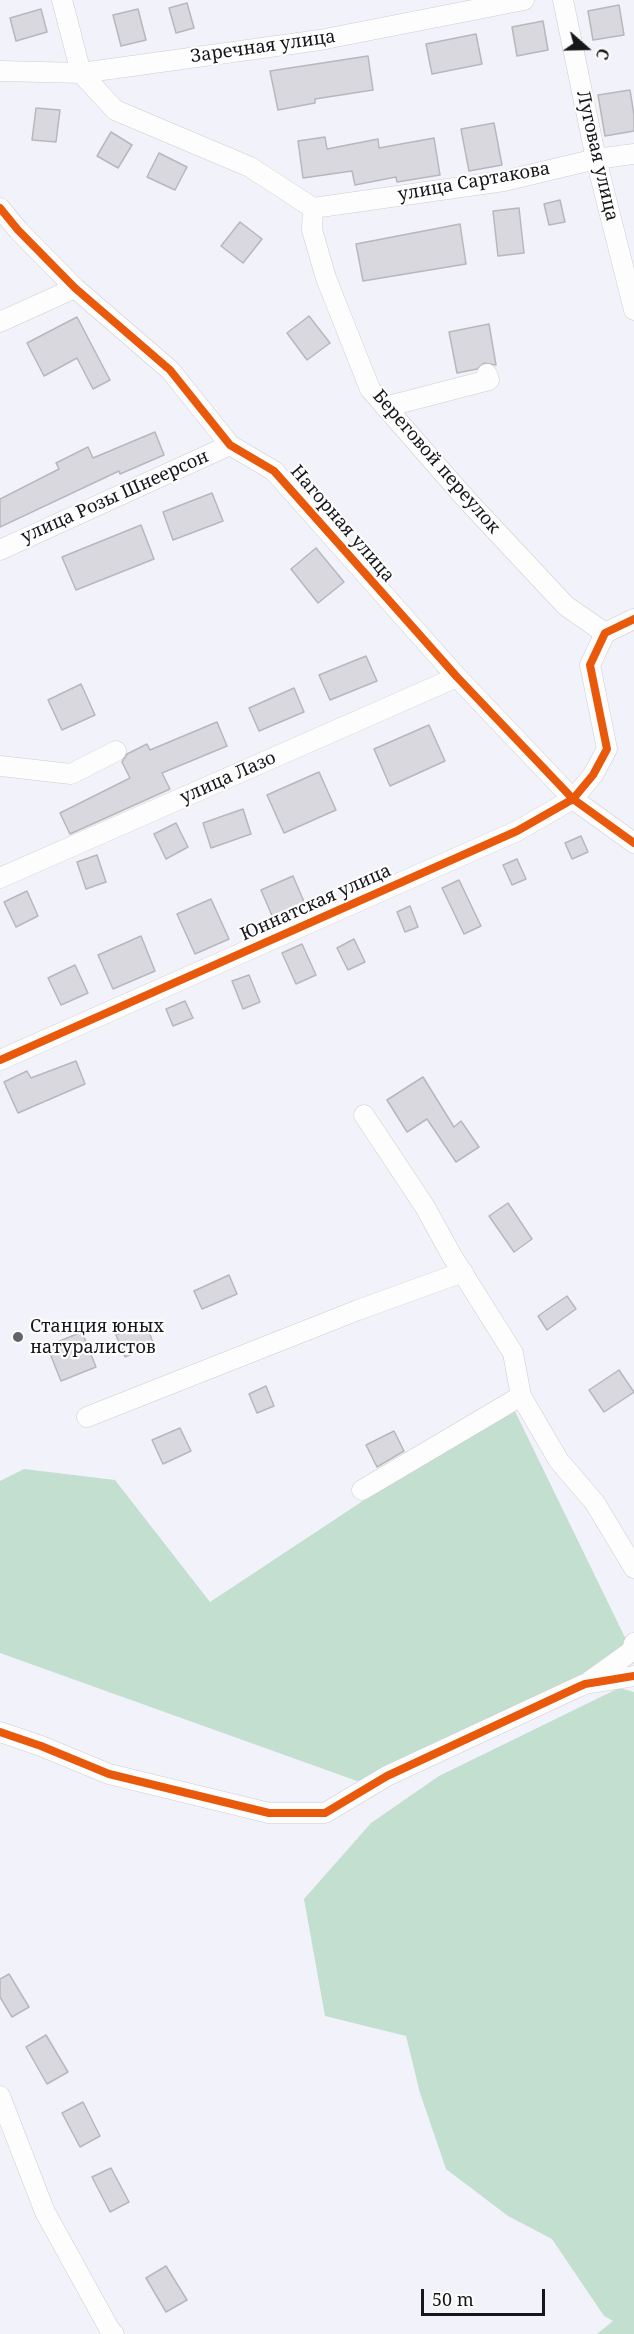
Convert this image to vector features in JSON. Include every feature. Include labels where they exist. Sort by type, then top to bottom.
[{"type":"street","points":[[62,0],[81,73],[115,110],[250,167],[313,208]]},
{"type":"street","name":"Заречная улица","points":[[0,71],[81,73],[320,40],[524,0]]},
{"type":"street","name":"Луговая улица","points":[[563,0],[596,159],[634,310]]},
{"type":"street","name":"улица Сартакова","points":[[313,208],[504,181],[596,159],[634,154]]},
{"type":"street","name":"Нагорная улица","points":[[0,208],[18,230],[75,288],[170,370],[230,445],[274,471],[457,677],[573,799]]},
{"type":"street","name":"Береговой переулок","points":[[313,208],[312,230],[326,278],[370,389],[466,498],[566,606],[605,633]]},
{"type":"street","points":[[0,322],[75,288]]},
{"type":"street","points":[[386,406],[489,380],[487,374]]},
{"type":"street","name":"улица Розы Шнеерсон","points":[[0,550],[230,445]]},
{"type":"street","points":[[634,619],[605,633],[590,664],[607,749],[593,775],[573,799],[634,843]]},
{"type":"street","name":"улица Лазо","points":[[0,878],[457,677]]},
{"type":"street","points":[[0,765],[71,774],[116,751]]},
{"type":"street","name":"Юннатская улица","points":[[0,1060],[517,831],[573,799]]},
{"type":"street","points":[[364,1115],[425,1207],[513,1353],[521,1396],[559,1461],[595,1503],[634,1568]]},
{"type":"street","points":[[87,1417],[358,1310],[463,1272]]},
{"type":"street","points":[[363,1490],[521,1396]]},
{"type":"street","points":[[0,1732],[108,1774],[269,1813],[325,1813],[387,1776],[585,1684],[632,1651],[634,1643]]},
{"type":"street","points":[[585,1684],[634,1676]]},
{"type":"street","points":[[0,2096],[45,2212],[111,2333]]},
{"type":"green space","points":[[511,1403],[634,1656],[634,1663],[387,1776],[357,1781],[0,1653],[0,1481],[24,1469],[115,1480],[210,1602]]},
{"type":"green space","points":[[619,1688],[634,1692],[634,2334],[597,2334],[613,2321],[604,2316],[552,2239],[508,2216],[446,2169],[420,2093],[406,2036],[325,2016],[304,1899],[371,1823],[439,1776]]},
{"type":"building","points":[[187,3],[194,28],[176,33],[169,8]]},
{"type":"building","points":[[619,5],[624,35],[593,40],[588,11]]},
{"type":"building","points":[[41,9],[47,32],[16,41],[10,18]]},
{"type":"building","points":[[138,9],[146,40],[121,46],[113,15]]},
{"type":"building","points":[[543,21],[548,50],[517,56],[512,27]]},
{"type":"building","points":[[476,34],[482,64],[432,74],[426,44]]},
{"type":"building","points":[[368,56],[373,90],[315,99],[315,103],[278,110],[270,71]]},
{"type":"building","points":[[630,90],[634,131],[605,136],[598,95]]},
{"type":"building","points":[[36,108],[60,110],[56,142],[32,140]]},
{"type":"building","points":[[494,123],[502,165],[469,171],[461,129]]},
{"type":"building","points":[[111,132],[132,145],[118,168],[97,156]]},
{"type":"building","points":[[325,137],[327,149],[378,139],[379,148],[434,138],[440,175],[397,182],[396,177],[355,185],[352,171],[303,178],[298,141]]},
{"type":"building","points":[[159,153],[187,167],[175,190],[147,177]]},
{"type":"building","points":[[560,200],[565,222],[549,225],[544,204]]},
{"type":"building","points":[[519,208],[524,253],[498,256],[493,211]]},
{"type":"building","points":[[240,222],[262,239],[243,263],[221,246]]},
{"type":"building","points":[[460,224],[466,264],[363,281],[356,244]]},
{"type":"building","points":[[309,316],[330,343],[307,360],[287,333]]},
{"type":"building","points":[[77,317],[110,380],[93,389],[77,358],[44,376],[27,343]]},
{"type":"building","points":[[489,324],[496,365],[484,363],[477,369],[457,373],[449,332]]},
{"type":"building","points":[[155,432],[164,455],[120,474],[119,471],[0,527],[0,499],[59,469],[56,463],[88,447],[93,458]]},
{"type":"building","points":[[212,493],[223,521],[173,540],[163,512]]},
{"type":"building","points":[[141,525],[154,559],[76,590],[62,557]]},
{"type":"building","points":[[316,548],[344,582],[318,603],[291,569]]},
{"type":"building","points":[[366,656],[377,681],[330,700],[319,675]]},
{"type":"building","points":[[81,684],[95,715],[62,730],[48,700]]},
{"type":"building","points":[[294,688],[304,712],[259,731],[249,708]]},
{"type":"building","points":[[217,722],[227,746],[162,773],[170,789],[70,834],[60,813],[130,778],[122,762],[127,754],[147,744],[150,750]]},
{"type":"building","points":[[429,725],[445,761],[390,786],[374,749]]},
{"type":"building","points":[[319,772],[336,810],[284,833],[267,795]]},
{"type":"building","points":[[243,809],[251,834],[211,848],[203,823]]},
{"type":"building","points":[[176,823],[188,847],[166,859],[154,834]]},
{"type":"building","points":[[581,836],[588,852],[572,859],[565,843]]},
{"type":"building","points":[[97,855],[106,882],[86,889],[77,862]]},
{"type":"building","points":[[517,859],[526,879],[512,885],[503,865]]},
{"type":"building","points":[[293,876],[305,904],[273,918],[261,890]]},
{"type":"building","points":[[459,880],[481,926],[464,934],[442,888]]},
{"type":"building","points":[[27,891],[38,916],[16,927],[4,902]]},
{"type":"building","points":[[211,899],[229,939],[195,954],[177,914]]},
{"type":"building","points":[[410,906],[418,927],[405,932],[397,912]]},
{"type":"building","points":[[141,936],[155,971],[113,989],[98,955]]},
{"type":"building","points":[[354,939],[365,962],[348,970],[337,948]]},
{"type":"building","points":[[302,944],[316,975],[296,984],[282,953]]},
{"type":"building","points":[[75,965],[88,993],[61,1005],[48,978]]},
{"type":"building","points":[[249,975],[260,1002],[243,1009],[232,981]]},
{"type":"building","points":[[185,1001],[193,1018],[173,1026],[166,1009]]},
{"type":"building","points":[[76,1061],[85,1084],[18,1113],[4,1082],[27,1071],[31,1078]]},
{"type":"building","points":[[423,1077],[454,1127],[461,1121],[479,1147],[456,1162],[427,1119],[407,1132],[387,1100]]},
{"type":"building","points":[[508,1203],[532,1239],[514,1252],[489,1216]]},
{"type":"building","points":[[229,1275],[237,1294],[202,1309],[194,1291]]},
{"type":"building","points":[[567,1296],[576,1309],[547,1330],[538,1316]]},
{"type":"building","points":[[145,1322],[154,1345],[125,1357],[116,1335]]},
{"type":"building","points":[[82,1332],[96,1367],[61,1381],[47,1346]]},
{"type":"building","points":[[619,1370],[634,1392],[604,1412],[589,1390]]},
{"type":"building","points":[[266,1386],[274,1406],[257,1413],[249,1394]]},
{"type":"building","points":[[180,1428],[191,1451],[163,1464],[152,1440]]},
{"type":"building","points":[[394,1431],[404,1451],[377,1467],[366,1445]]},
{"type":"building","points":[[9,1974],[29,2007],[12,2017],[0,1997],[0,1979]]},
{"type":"building","points":[[46,2035],[68,2072],[47,2084],[26,2047]]},
{"type":"building","points":[[83,2102],[100,2136],[80,2147],[62,2113]]},
{"type":"building","points":[[111,2168],[129,2202],[110,2212],[92,2177]]},
{"type":"building","points":[[166,2266],[187,2300],[166,2312],[146,2278]]},
{"type":"cycle path","points":[[0,208],[18,230],[75,288],[170,370],[230,445],[274,471],[457,677],[573,799],[593,775],[607,749],[590,665],[605,633],[634,619]]},
{"type":"cycle path","points":[[0,1060],[517,831],[573,799],[634,843]]},
{"type":"cycle path","points":[[0,1732],[109,1774],[269,1813],[325,1813],[387,1776],[585,1684],[634,1676]]},
{"type":"place","name":"Станция юных натуралистов","points":[[18,1337]]}]
